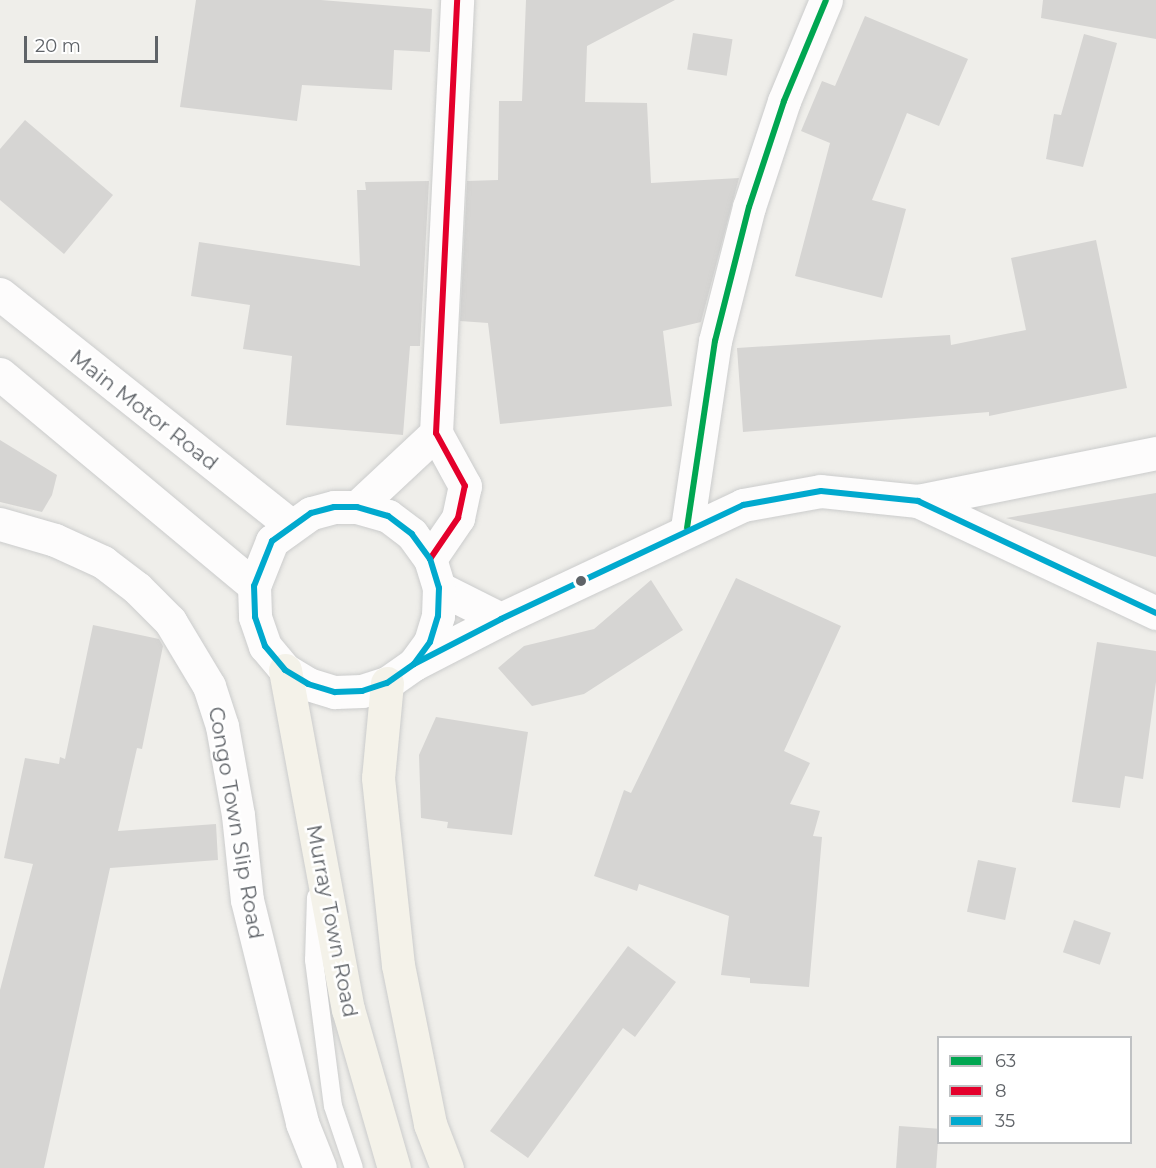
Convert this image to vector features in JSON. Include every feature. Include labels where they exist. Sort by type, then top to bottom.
[{"type":"main road","points":[[435,574],[458,518],[465,486],[436,433],[457,0]]},
{"type":"main road","points":[[687,528],[715,341],[749,207],[784,101],[826,0]]},
{"type":"main road","name":"Main Motor Road","points":[[0,294],[290,525]]},
{"type":"main road","points":[[0,374],[254,586]]},
{"type":"main road","points":[[357,507],[436,433]]},
{"type":"main road","points":[[414,664],[430,642],[438,616],[435,574],[412,534],[388,516],[357,507],[311,513],[290,525],[272,542],[254,586],[255,617],[265,646],[285,670],[308,684],[335,692],[362,692],[387,683],[414,664],[501,619],[687,528],[743,505],[822,491],[918,501],[1156,453]]},
{"type":"main road","points":[[918,501],[1156,613]]},
{"type":"main road","name":"Congo Town Slip Road","points":[[0,524],[55,540],[103,562],[137,588],[170,621],[209,686],[222,726],[236,804],[247,900],[302,1123],[320,1168]]},
{"type":"main road","points":[[435,574],[501,619]]},
{"type":"main road","name":"Murray Town Road","points":[[285,670],[301,741],[316,847],[348,1009],[394,1168]]},
{"type":"main road","points":[[387,683],[378,778],[398,965],[430,1124],[447,1168]]},
{"type":"lane","points":[[316,847],[314,960],[333,1106],[354,1168]]},
{"type":"building","points":[[196,0],[321,0],[432,9],[430,52],[394,50],[392,90],[302,85],[297,121],[180,107]]},
{"type":"building","points":[[526,0],[675,0],[587,46],[585,102],[647,103],[651,183],[739,178],[701,322],[663,331],[672,406],[500,424],[488,323],[460,321],[467,181],[498,180],[499,101],[522,101]]},
{"type":"building","points":[[1043,0],[1156,0],[1156,39],[1041,18]]},
{"type":"building","points":[[865,16],[968,59],[939,126],[907,113],[872,200],[906,209],[882,298],[795,276],[830,143],[801,131],[822,81],[835,86]]},
{"type":"building","points":[[693,33],[733,39],[727,76],[687,70]]},
{"type":"building","points":[[1084,34],[1117,43],[1083,167],[1046,159],[1054,114],[1061,115]]},
{"type":"building","points":[[25,120],[113,195],[64,254],[0,200],[0,149]]},
{"type":"building","points":[[429,181],[420,346],[410,346],[403,435],[286,425],[292,356],[243,349],[250,305],[191,296],[199,242],[360,266],[357,190],[366,190],[365,182]]},
{"type":"building","points":[[1096,240],[1127,388],[989,416],[989,412],[743,432],[737,348],[950,335],[951,345],[1026,330],[1011,258]]},
{"type":"building","points":[[0,440],[57,475],[52,495],[42,512],[0,502]]},
{"type":"building","points":[[1156,493],[1156,557],[1006,518]]},
{"type":"building","points":[[736,578],[841,626],[784,751],[810,763],[790,804],[820,811],[813,836],[822,837],[809,987],[750,983],[750,978],[721,975],[729,916],[639,884],[637,891],[594,876],[624,790],[631,793]]},
{"type":"building","points":[[651,580],[683,630],[584,694],[532,706],[498,668],[524,646],[594,629]]},
{"type":"building","points":[[93,625],[159,639],[163,646],[142,749],[137,748],[118,831],[216,824],[218,860],[110,868],[44,1168],[0,1168],[0,990],[33,864],[4,858],[25,758],[59,764],[60,757],[65,759]]},
{"type":"building","points":[[1097,642],[1156,651],[1156,682],[1143,779],[1125,776],[1120,808],[1072,802]]},
{"type":"building","points":[[436,717],[528,732],[512,835],[447,828],[448,822],[421,818],[419,755]]},
{"type":"building","points":[[978,860],[1016,868],[1005,920],[967,912]]},
{"type":"building","points":[[1074,920],[1111,933],[1100,965],[1063,952]]},
{"type":"building","points":[[628,946],[676,982],[635,1037],[623,1028],[528,1158],[490,1131]]},
{"type":"building","points":[[899,1126],[937,1129],[936,1168],[896,1168]]},
{"type":"transit line","name":"8","points":[[430,559],[458,518],[465,486],[436,433],[457,0]]},
{"type":"transit line","name":"63","points":[[687,528],[715,341],[749,207],[784,101],[826,0]]},
{"type":"transit line","name":"35","points":[[414,664],[430,642],[438,616],[439,588],[430,559],[412,534],[388,516],[357,507],[334,507],[311,513],[272,541],[254,586],[255,617],[265,646],[285,670],[308,684],[335,692],[362,691],[387,683],[414,664],[501,619],[743,505],[821,491],[918,501],[1156,613]]}]
